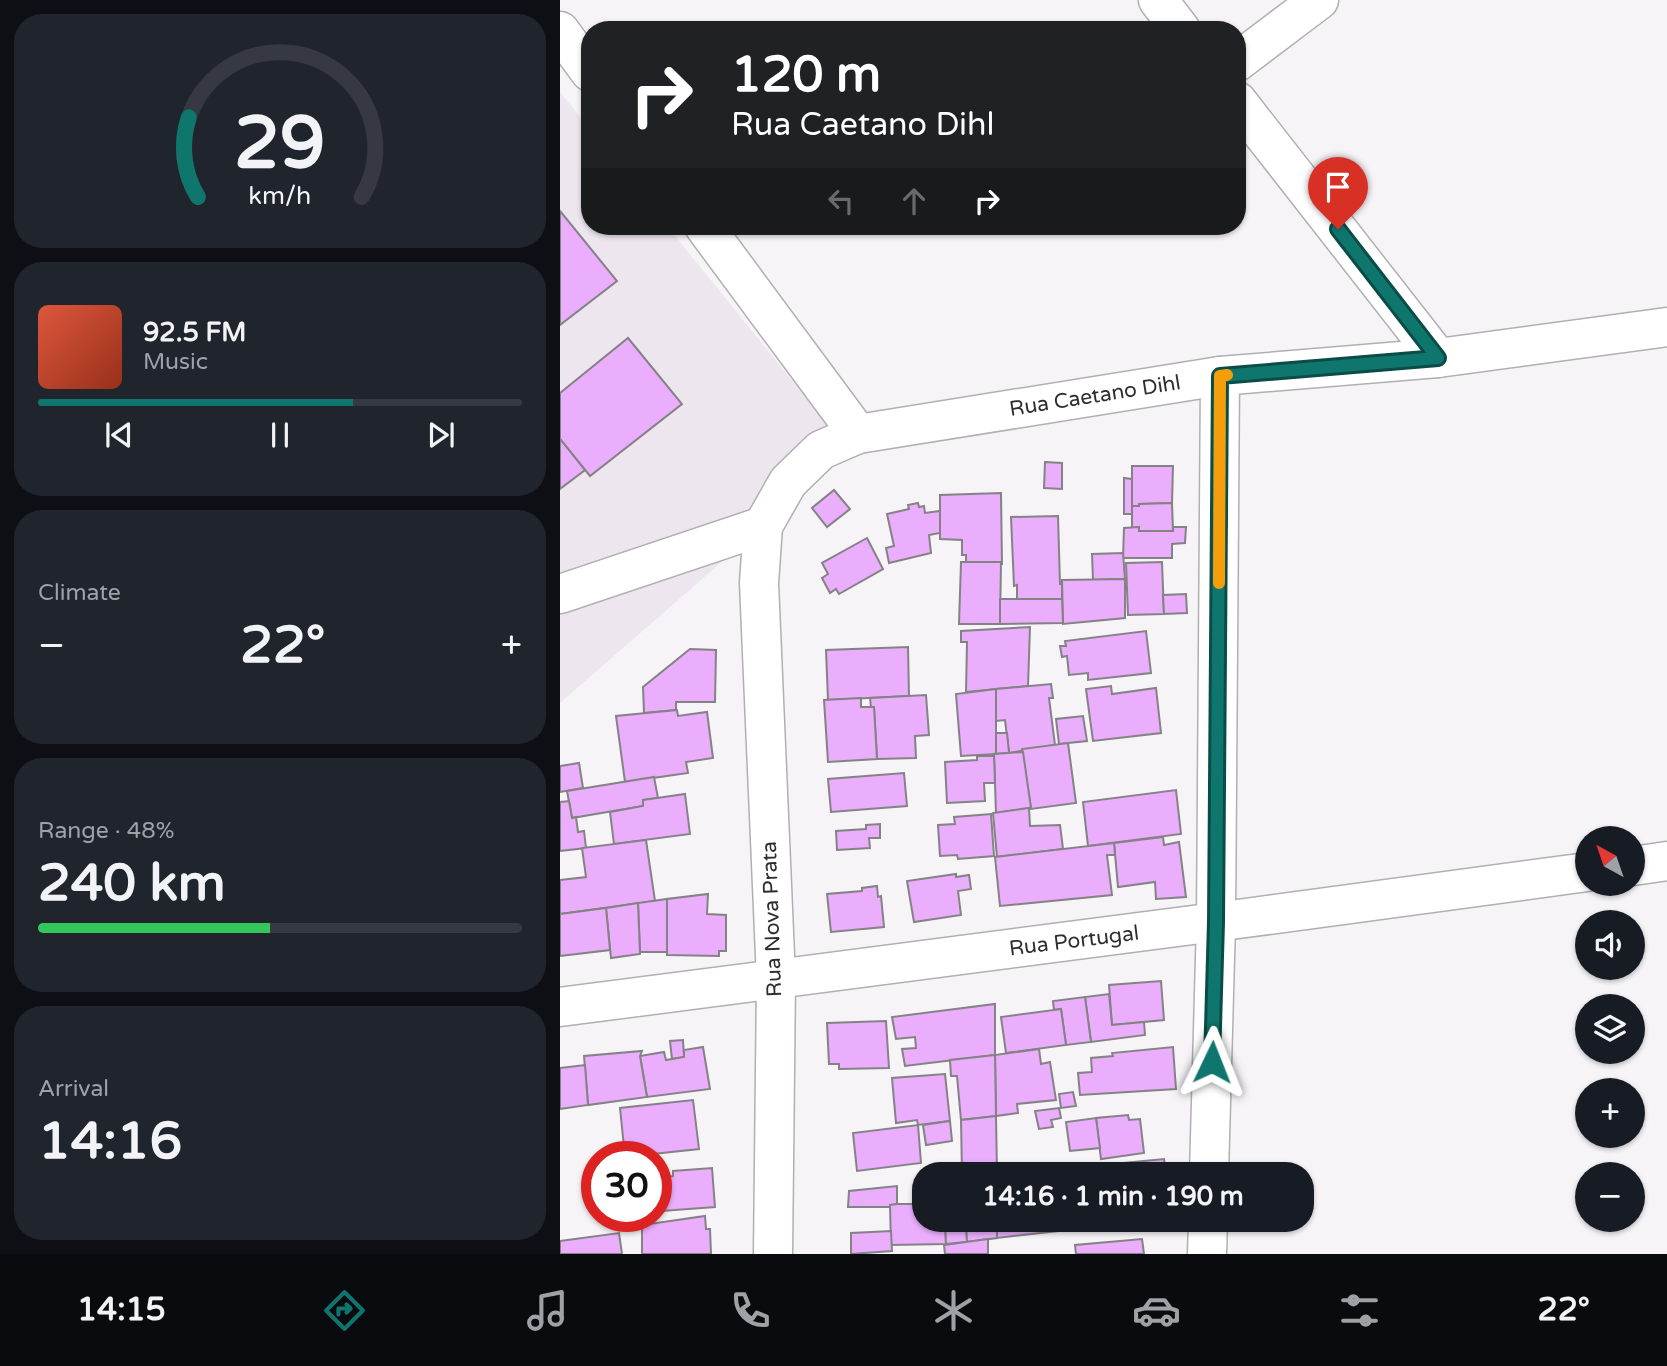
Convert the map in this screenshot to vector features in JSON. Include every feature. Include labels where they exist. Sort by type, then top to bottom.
[{"type":"street","points":[[1158,0],[1174,21]]},
{"type":"street","points":[[1246,55],[1319,0]]},
{"type":"street","points":[[560,32],[581,60]]},
{"type":"street","points":[[1246,113],[1438,358]]},
{"type":"street","points":[[711,235],[858,434]]},
{"type":"street","name":"Rua Caetano Dihl","points":[[763,526],[788,482],[821,450],[858,434],[1220,376],[1438,358],[1667,327]]},
{"type":"street","points":[[1209,1162],[1216,922],[1220,376]]},
{"type":"street","points":[[560,594],[763,526]]},
{"type":"street","name":"Rua Nova Prata","points":[[763,526],[759,583],[776,979],[773,1254]]},
{"type":"street","points":[[1645,864],[1667,861]]},
{"type":"street","name":"Rua Portugal","points":[[560,1007],[1575,874]]},
{"type":"street","points":[[1207,1254],[1208,1232]]},
{"type":"shaded area","points":[[560,92],[581,118],[581,235],[674,235],[841,441],[763,526],[560,703]]},
{"type":"building","points":[[560,211],[617,281],[560,325]]},
{"type":"building","points":[[628,338],[682,404],[590,476],[560,439],[560,393]]},
{"type":"building","points":[[560,439],[585,470],[560,489]]},
{"type":"building","points":[[1045,462],[1062,463],[1062,489],[1044,488]]},
{"type":"building","points":[[1132,466],[1173,466],[1172,503],[1132,506]]},
{"type":"building","points":[[1124,478],[1132,479],[1132,514],[1124,514]]},
{"type":"building","points":[[834,490],[850,509],[827,527],[812,508]]},
{"type":"building","points":[[1001,493],[1002,564],[966,562],[966,555],[962,555],[962,540],[940,539],[940,495]]},
{"type":"building","points":[[918,503],[919,507],[924,506],[925,513],[940,511],[940,533],[929,535],[931,553],[889,563],[886,548],[894,546],[887,514],[909,509],[908,505]]},
{"type":"building","points":[[1172,503],[1173,531],[1139,531],[1139,527],[1132,528],[1132,506]]},
{"type":"building","points":[[1058,516],[1062,599],[1017,599],[1011,517]]},
{"type":"building","points":[[1139,527],[1139,531],[1173,531],[1173,527],[1186,527],[1185,543],[1172,544],[1172,558],[1123,558],[1124,528]]},
{"type":"building","points":[[867,538],[883,569],[839,594],[836,589],[830,593],[822,578],[828,574],[822,563]]},
{"type":"building","points":[[1123,553],[1125,579],[1093,580],[1092,554]]},
{"type":"building","points":[[961,562],[1001,562],[1000,624],[959,624]]},
{"type":"building","points":[[1162,562],[1164,614],[1128,615],[1126,563]]},
{"type":"building","points":[[1125,579],[1125,618],[1063,624],[1062,580]]},
{"type":"building","points":[[1186,594],[1187,613],[1164,614],[1163,595]]},
{"type":"building","points":[[1000,599],[1062,599],[1063,623],[1000,624]]},
{"type":"building","points":[[1030,627],[1028,686],[966,692],[967,642],[961,642],[961,631]]},
{"type":"building","points":[[1146,631],[1151,673],[1088,680],[1088,673],[1069,675],[1067,656],[1062,657],[1060,646],[1066,646],[1065,641]]},
{"type":"building","points":[[908,647],[909,696],[828,700],[826,650]]},
{"type":"building","points":[[690,649],[716,650],[715,702],[676,702],[676,710],[644,713],[643,687]]},
{"type":"building","points":[[1051,684],[1053,698],[1049,698],[1055,745],[1009,753],[1005,720],[996,721],[996,689]]},
{"type":"building","points":[[1111,686],[1112,694],[1156,688],[1161,733],[1093,741],[1086,689]]},
{"type":"building","points":[[996,689],[996,754],[961,756],[956,694]]},
{"type":"building","points":[[926,695],[929,735],[915,736],[916,758],[877,759],[874,707],[871,707],[870,698]]},
{"type":"building","points":[[861,698],[861,707],[874,707],[877,759],[828,762],[824,700]]},
{"type":"building","points":[[677,710],[678,716],[707,712],[713,758],[686,762],[688,773],[625,782],[616,716]]},
{"type":"building","points":[[1083,716],[1087,741],[1059,744],[1056,719]]},
{"type":"building","points":[[996,733],[1007,733],[1009,753],[996,754]]},
{"type":"building","points":[[1068,743],[1076,803],[1031,809],[1022,749]]},
{"type":"building","points":[[1023,752],[1031,808],[996,813],[994,754]]},
{"type":"building","points":[[977,756],[994,756],[995,783],[984,783],[985,801],[947,803],[945,762],[977,760]]},
{"type":"building","points":[[579,763],[583,788],[560,792],[560,766]]},
{"type":"building","points":[[904,773],[907,806],[831,812],[828,779]]},
{"type":"building","points":[[654,777],[658,798],[643,800],[643,806],[572,818],[567,791]]},
{"type":"building","points":[[1176,790],[1181,834],[1088,846],[1083,802]]},
{"type":"building","points":[[685,794],[690,834],[614,844],[610,812],[643,806],[643,800]]},
{"type":"building","points":[[569,801],[572,818],[576,817],[578,832],[584,831],[586,848],[560,851],[560,802]]},
{"type":"building","points":[[1029,808],[1030,826],[1060,825],[1063,849],[997,857],[993,813]]},
{"type":"building","points":[[991,814],[994,856],[958,859],[957,855],[940,856],[938,825],[955,824],[954,817]]},
{"type":"building","points":[[880,824],[880,838],[869,838],[870,848],[837,850],[836,831],[866,829],[866,825]]},
{"type":"building","points":[[1163,837],[1164,845],[1179,842],[1186,897],[1156,899],[1155,882],[1118,887],[1114,843]]},
{"type":"building","points":[[646,840],[655,901],[560,914],[560,880],[586,877],[582,848]]},
{"type":"building","points":[[1114,843],[1115,855],[1107,855],[1112,895],[1000,906],[995,857]]},
{"type":"building","points":[[956,874],[956,877],[969,875],[971,889],[958,891],[961,915],[914,922],[907,881]]},
{"type":"building","points":[[877,886],[878,897],[881,896],[884,927],[831,932],[827,894],[862,891],[862,888]]},
{"type":"building","points":[[708,894],[707,914],[726,915],[726,951],[719,951],[719,956],[667,955],[667,899]]},
{"type":"building","points":[[667,899],[667,952],[640,952],[638,903]]},
{"type":"building","points":[[638,903],[640,954],[611,958],[606,908]]},
{"type":"building","points":[[606,908],[610,950],[560,956],[560,914]]},
{"type":"building","points":[[1161,981],[1164,1020],[1112,1025],[1109,985]]},
{"type":"building","points":[[1109,994],[1112,1025],[1144,1022],[1145,1035],[1091,1042],[1085,997]]},
{"type":"building","points":[[1085,997],[1091,1042],[1066,1045],[1061,1009],[1054,1010],[1053,1001]]},
{"type":"building","points":[[995,1004],[995,1055],[905,1066],[902,1049],[916,1048],[915,1037],[896,1039],[892,1017]]},
{"type":"building","points":[[1061,1009],[1066,1045],[1006,1053],[1001,1017]]},
{"type":"building","points":[[886,1021],[889,1068],[839,1069],[839,1064],[829,1064],[827,1023]]},
{"type":"building","points":[[683,1040],[684,1057],[672,1059],[670,1041]]},
{"type":"building","points":[[703,1047],[710,1089],[647,1097],[640,1056],[664,1052],[666,1060],[684,1057],[684,1050]]},
{"type":"building","points":[[1173,1047],[1176,1089],[1080,1095],[1078,1073],[1092,1072],[1091,1058],[1113,1056],[1112,1053]]},
{"type":"building","points":[[1039,1049],[1041,1064],[1050,1062],[1056,1100],[1017,1104],[1018,1113],[996,1116],[995,1055]]},
{"type":"building","points":[[642,1051],[640,1056],[647,1097],[588,1105],[584,1056]]},
{"type":"building","points":[[995,1055],[996,1116],[961,1120],[957,1076],[951,1076],[950,1060]]},
{"type":"building","points":[[585,1065],[588,1105],[560,1109],[560,1068]]},
{"type":"building","points":[[945,1074],[950,1121],[918,1125],[917,1120],[896,1123],[892,1078]]},
{"type":"building","points":[[1073,1092],[1076,1106],[1061,1108],[1059,1094]]},
{"type":"building","points":[[693,1100],[699,1149],[672,1152],[672,1141],[623,1141],[620,1108]]},
{"type":"building","points":[[1059,1108],[1061,1118],[1051,1120],[1053,1127],[1039,1129],[1035,1111]]},
{"type":"building","points":[[1128,1115],[1129,1120],[1140,1119],[1144,1153],[1101,1159],[1096,1118]]},
{"type":"building","points":[[996,1116],[997,1162],[962,1162],[961,1120]]},
{"type":"building","points":[[1096,1118],[1100,1148],[1070,1151],[1066,1122]]},
{"type":"building","points":[[950,1121],[952,1141],[926,1145],[923,1125]]},
{"type":"building","points":[[918,1125],[921,1162],[857,1171],[853,1133]]},
{"type":"building","points":[[1164,1159],[1164,1162],[1134,1162]]},
{"type":"building","points":[[712,1168],[715,1207],[672,1210],[673,1171]]},
{"type":"building","points":[[897,1186],[897,1204],[890,1207],[848,1207],[849,1191]]},
{"type":"building","points":[[912,1204],[912,1232],[946,1232],[946,1244],[891,1245],[890,1205]]},
{"type":"building","points":[[705,1216],[706,1229],[710,1229],[711,1254],[642,1254],[642,1232],[672,1232],[672,1221]]},
{"type":"building","points":[[891,1231],[892,1251],[851,1254],[851,1233]]},
{"type":"building","points":[[946,1232],[967,1232],[967,1242],[946,1244]]},
{"type":"building","points":[[967,1232],[997,1232],[997,1238],[967,1242]]},
{"type":"building","points":[[997,1232],[1049,1232],[997,1238]]},
{"type":"building","points":[[619,1233],[622,1254],[560,1254],[560,1241]]},
{"type":"building","points":[[988,1239],[988,1254],[945,1254],[944,1245]]},
{"type":"building","points":[[1142,1239],[1144,1254],[1076,1254],[1075,1245]]},
{"type":"slow traffic","points":[[1219,583],[1220,376],[1227,375]]},
{"type":"route","points":[[1212,1062],[1216,922],[1220,376],[1438,358],[1338,229]]}]
